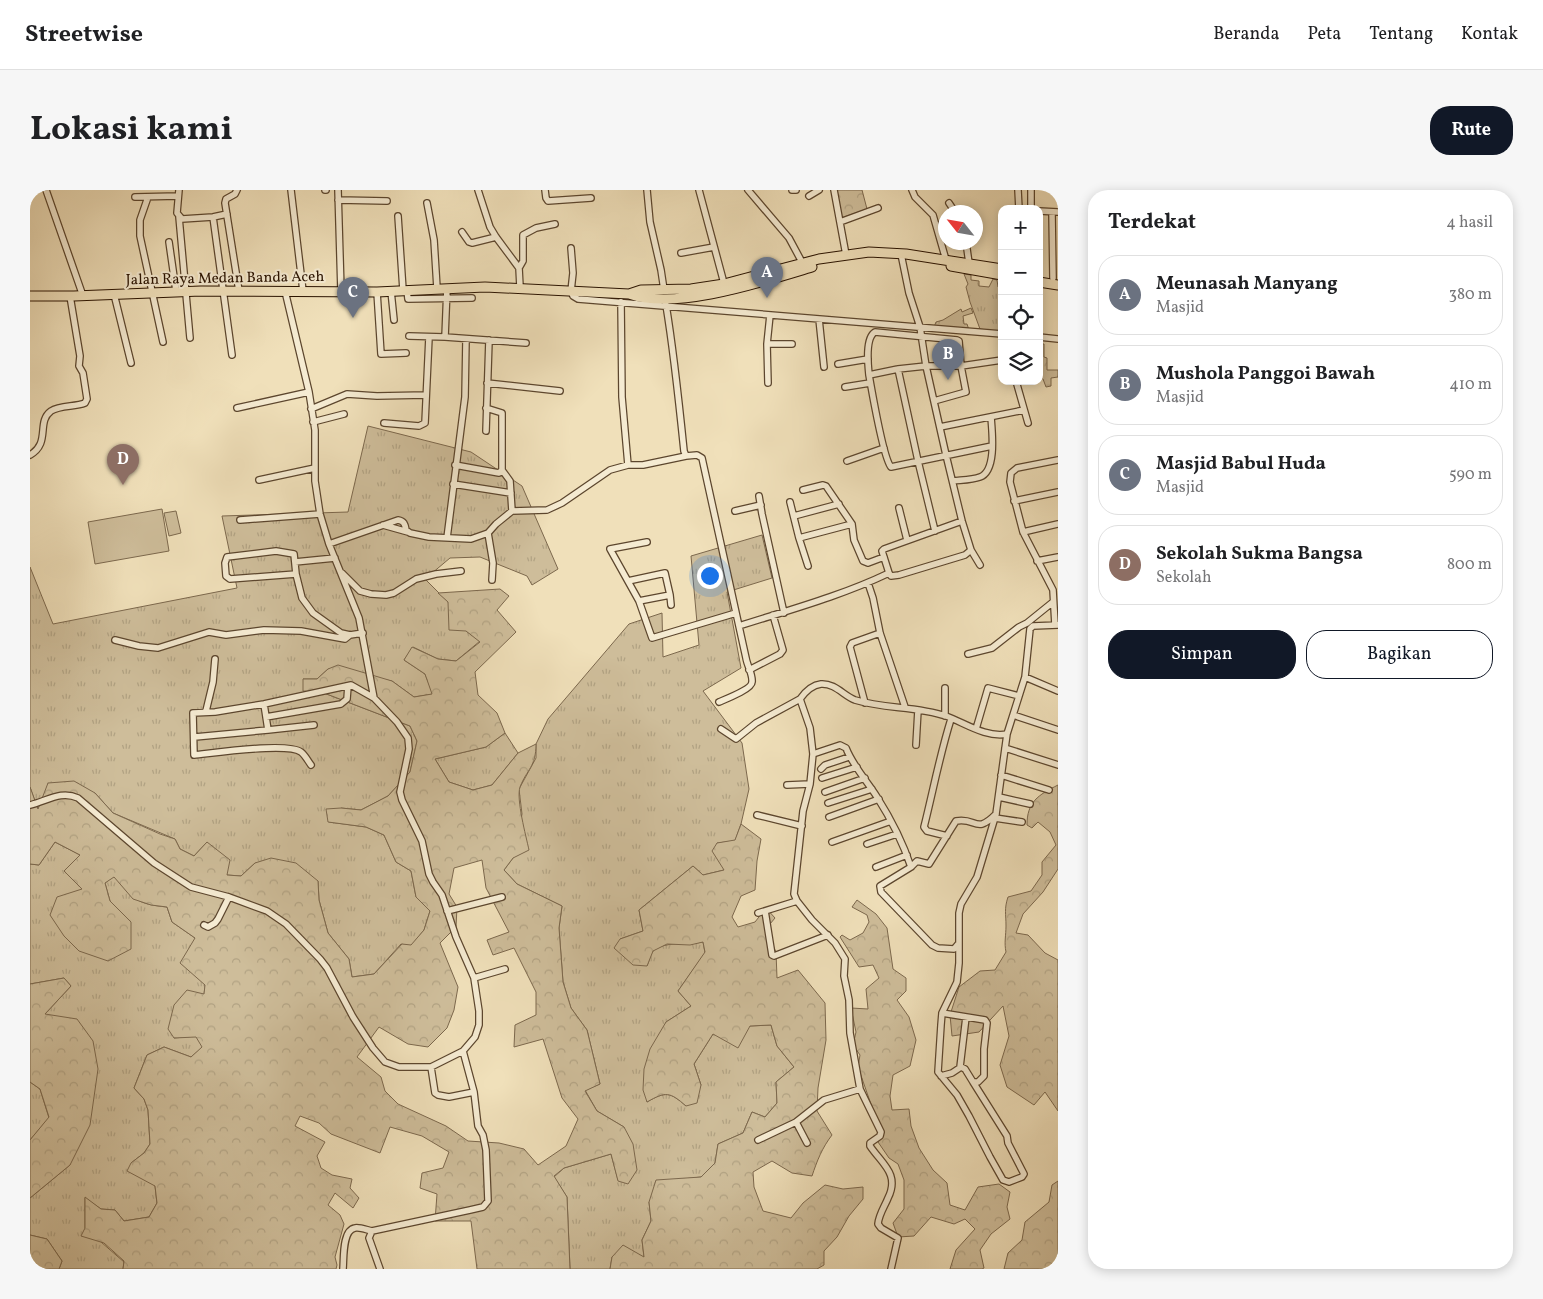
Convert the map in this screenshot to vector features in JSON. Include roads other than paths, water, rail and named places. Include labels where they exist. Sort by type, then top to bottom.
[{"type":"highway","name":"Jalan Raya Medan Banda Aceh","points":[[30,296],[82,296],[176,291],[285,290],[377,292],[442,288],[520,287],[629,294],[640,298],[665,298],[689,297],[846,255],[869,252],[946,260],[998,268]]},
{"type":"highway","name":"Jalan Raya Medan Banda Aceh","points":[[766,277],[803,264],[901,256],[998,274]]},
{"type":"highway","points":[[1043,277],[1056,281]]},
{"type":"highway","points":[[1043,282],[1056,281]]},
{"type":"highway","name":"Jalan Raya Medan Banda Aceh","points":[[629,294],[641,290],[725,288]]},
{"type":"street","points":[[46,190],[82,296]]},
{"type":"street","points":[[237,190],[233,196],[226,199],[239,291]]},
{"type":"street","points":[[291,190],[303,291]]},
{"type":"street","points":[[338,190],[341,291]]},
{"type":"street","points":[[478,190],[490,227],[519,268]]},
{"type":"street","points":[[546,190],[546,198],[550,201],[591,198]]},
{"type":"street","points":[[647,190],[650,222],[664,290]]},
{"type":"street","points":[[699,190],[725,288]]},
{"type":"street","points":[[749,190],[789,238],[803,264]]},
{"type":"street","points":[[809,196],[819,190]]},
{"type":"street","points":[[835,190],[842,221],[846,255]]},
{"type":"street","points":[[912,190],[915,197],[932,215],[946,260]]},
{"type":"street","points":[[1018,190],[1019,205]]},
{"type":"street","points":[[1031,190],[1031,205]]},
{"type":"street","points":[[135,197],[178,193],[177,208],[190,338]]},
{"type":"street","points":[[148,197],[141,214],[140,228],[163,342]]},
{"type":"street","points":[[338,200],[387,201]]},
{"type":"street","points":[[427,203],[442,288],[446,298],[445,337]]},
{"type":"street","points":[[842,221],[878,208]]},
{"type":"street","points":[[1055,212],[1056,281]]},
{"type":"street","points":[[179,217],[182,219],[227,214]]},
{"type":"street","points":[[398,216],[405,290],[408,299],[472,298]]},
{"type":"street","points":[[213,217],[232,356]]},
{"type":"street","points":[[520,287],[519,268],[523,261],[523,235],[536,228],[555,224]]},
{"type":"street","points":[[462,232],[472,243],[496,237]]},
{"type":"street","points":[[169,242],[176,291]]},
{"type":"street","points":[[681,254],[714,247]]},
{"type":"street","points":[[571,248],[571,291],[573,296],[578,299],[998,334]]},
{"type":"street","points":[[967,250],[969,263]]},
{"type":"street","points":[[901,256],[908,293],[920,326],[926,366],[952,482],[971,550],[980,565]]},
{"type":"street","points":[[285,290],[314,422],[316,440],[315,468],[320,514],[334,558],[359,618],[374,698]]},
{"type":"street","points":[[392,291],[394,320]]},
{"type":"street","points":[[377,292],[381,354],[406,353]]},
{"type":"street","points":[[114,294],[131,363]]},
{"type":"street","points":[[30,455],[40,447],[45,420],[50,412],[59,408],[80,405],[85,403],[87,399],[83,373],[79,366],[80,356],[70,296]]},
{"type":"street","points":[[621,302],[622,397],[628,465]]},
{"type":"street","points":[[666,305],[676,367],[686,456]]},
{"type":"street","points":[[768,383],[767,344],[770,315]]},
{"type":"street","points":[[819,319],[824,367]]},
{"type":"street","points":[[934,400],[966,392],[959,341],[875,332],[870,337],[869,375],[888,464],[891,466],[918,462],[992,446]]},
{"type":"street","points":[[409,336],[526,343]]},
{"type":"street","points":[[384,423],[419,426],[426,420],[429,336]]},
{"type":"street","points":[[1043,337],[1058,339]]},
{"type":"street","points":[[447,538],[465,397],[466,339]]},
{"type":"street","points":[[486,431],[489,340]]},
{"type":"street","points":[[767,344],[792,344]]},
{"type":"street","points":[[838,364],[868,359]]},
{"type":"street","points":[[869,375],[898,369],[926,366],[961,366],[998,361]]},
{"type":"street","points":[[898,369],[935,530]]},
{"type":"street","points":[[487,383],[560,391]]},
{"type":"street","points":[[845,387],[870,383]]},
{"type":"street","points":[[1017,385],[1028,423]]},
{"type":"street","points":[[237,408],[308,392]]},
{"type":"street","points":[[311,409],[347,394],[377,396],[426,395]]},
{"type":"street","points":[[486,408],[502,413],[502,470],[510,481],[512,511]]},
{"type":"street","points":[[940,427],[1024,410]]},
{"type":"street","points":[[314,422],[344,414]]},
{"type":"street","points":[[952,482],[984,475],[991,463],[991,417]]},
{"type":"street","points":[[847,461],[884,448]]},
{"type":"street","points":[[382,525],[430,537],[471,539],[488,533],[512,511],[547,510],[568,500],[610,470],[628,465],[643,465],[697,455],[702,458],[752,680],[750,686],[719,702]]},
{"type":"street","points":[[968,654],[992,648],[1014,631],[1029,625],[1056,625],[1053,602],[1055,590],[1037,561],[1023,532],[1010,482],[1013,470],[1058,460]]},
{"type":"street","points":[[455,465],[499,473],[502,470]]},
{"type":"street","points":[[259,480],[315,468]]},
{"type":"street","points":[[453,484],[511,493]]},
{"type":"street","points":[[802,490],[824,485],[852,524],[854,540],[862,561],[868,563],[884,557]]},
{"type":"street","points":[[1014,501],[1058,492]]},
{"type":"street","points":[[760,496],[762,514],[784,613]]},
{"type":"street","points":[[790,502],[808,566]]},
{"type":"street","points":[[794,516],[839,504]]},
{"type":"street","points":[[735,511],[761,505]]},
{"type":"street","points":[[899,508],[907,540]]},
{"type":"street","points":[[240,520],[320,514]]},
{"type":"street","points":[[329,544],[398,520],[402,520],[408,532]]},
{"type":"street","points":[[962,521],[907,540],[882,551],[891,576],[965,555],[971,550]]},
{"type":"street","points":[[800,538],[852,524]]},
{"type":"street","points":[[1023,532],[1058,524]]},
{"type":"street","points":[[488,533],[493,563],[492,580]]},
{"type":"street","points":[[647,542],[610,549],[639,600],[652,638],[736,613]]},
{"type":"street","points":[[296,574],[230,579],[226,576],[225,562],[227,557],[276,551],[294,554],[296,574],[302,598],[321,620],[341,633],[350,635]]},
{"type":"street","points":[[1037,561],[1058,556]]},
{"type":"street","points":[[295,562],[334,558]]},
{"type":"street","points":[[340,572],[360,591],[386,595],[394,593],[416,579],[461,571]]},
{"type":"street","points":[[628,581],[665,573],[671,605]]},
{"type":"street","points":[[739,626],[784,613],[868,583],[889,573]]},
{"type":"street","points":[[868,583],[880,633],[905,707]]},
{"type":"street","points":[[639,600],[670,595]]},
{"type":"street","points":[[960,1067],[965,1069],[1007,1136],[1008,1142],[1024,1174],[1022,1177],[1009,1182],[1003,1180],[957,1095],[941,1076],[938,1069],[942,1013],[957,982],[959,913],[961,904],[977,877],[995,816],[1007,734],[1025,677],[1029,625],[1053,602]]},
{"type":"street","points":[[749,670],[780,654],[783,650],[773,615]]},
{"type":"street","points":[[115,640],[139,646],[158,648],[209,632],[226,634],[249,631],[289,630],[345,638],[350,635],[363,633]]},
{"type":"street","points":[[865,702],[850,647],[852,643],[880,633]]},
{"type":"street","points":[[206,712],[213,682],[215,659]]},
{"type":"street","points":[[1025,677],[1058,691]]},
{"type":"street","points":[[721,729],[736,739],[756,723],[800,699],[810,688],[821,684],[832,686],[847,696],[865,702],[905,707],[948,717],[994,735],[1007,734]]},
{"type":"street","points":[[266,717],[341,704],[346,699],[348,686]]},
{"type":"street","points":[[30,805],[64,795],[72,795],[78,798],[154,863],[182,881],[203,891],[229,897],[276,916],[320,959],[372,1048],[383,1060],[399,1066],[431,1067],[463,1051],[475,1037],[479,1025],[477,994],[474,978],[459,946],[442,895],[429,874],[422,841],[402,800],[400,792],[408,749],[408,738],[397,722],[374,698],[356,687],[348,686],[264,704],[215,712],[193,712],[194,755],[286,748],[301,752],[311,764]]},
{"type":"street","points":[[945,688],[948,717],[935,784],[924,827],[927,831],[947,836]]},
{"type":"street","points":[[976,729],[988,688],[1019,696]]},
{"type":"street","points":[[800,699],[810,728],[813,754],[810,784],[803,810],[794,890],[797,901],[812,920],[840,948],[845,959],[844,976],[849,1000],[850,1033],[860,1089],[881,1132],[880,1136],[870,1143],[870,1146],[884,1162],[892,1178],[892,1188],[878,1224],[881,1228],[898,1238],[891,1269]]},
{"type":"street","points":[[264,704],[268,730]]},
{"type":"street","points":[[916,745],[918,710]]},
{"type":"street","points":[[1013,715],[1058,730]]},
{"type":"street","points":[[195,737],[314,725]]},
{"type":"street","points":[[813,754],[842,745],[846,748],[850,757],[879,799],[911,867]]},
{"type":"street","points":[[1005,748],[1058,765]]},
{"type":"street","points":[[821,769],[825,764],[850,757]]},
{"type":"street","points":[[822,778],[857,767]]},
{"type":"street","points":[[1001,775],[1049,790]]},
{"type":"street","points":[[825,792],[864,778]]},
{"type":"street","points":[[787,785],[810,784]]},
{"type":"street","points":[[828,802],[872,789]]},
{"type":"street","points":[[999,797],[1030,804]]},
{"type":"street","points":[[829,817],[879,799]]},
{"type":"street","points":[[757,815],[802,826]]},
{"type":"street","points":[[959,944],[954,949],[947,949],[932,944],[881,892],[880,886],[918,861],[928,864],[956,821],[961,820],[983,825],[995,816]]},
{"type":"street","points":[[995,816],[1022,822]]},
{"type":"street","points":[[832,842],[890,821]]},
{"type":"street","points":[[867,844],[897,834]]},
{"type":"street","points":[[876,867],[907,855]]},
{"type":"street","points":[[204,925],[208,927],[215,923],[229,897]]},
{"type":"street","points":[[447,911],[502,897]]},
{"type":"street","points":[[758,913],[797,901]]},
{"type":"street","points":[[765,911],[772,955],[774,956],[828,935]]},
{"type":"street","points":[[474,978],[505,969]]},
{"type":"street","points":[[942,1013],[985,1020],[987,1023],[984,1049],[984,1076],[978,1082],[973,1082]]},
{"type":"street","points":[[941,1076],[952,1073],[960,1067],[966,1017]]},
{"type":"street","points":[[343,1269],[347,1235],[354,1228],[372,1231],[486,1205],[488,1197],[486,1150],[483,1135],[478,1126],[474,1092],[463,1051]]},
{"type":"street","points":[[431,1067],[435,1093],[438,1096],[449,1097],[474,1092]]},
{"type":"street","points":[[758,1140],[796,1122],[824,1100],[860,1089]]},
{"type":"street","points":[[796,1122],[807,1143]]},
{"type":"street","points":[[372,1231],[369,1238],[380,1269]]},
{"type":"place","name":"Meunasah Manyang","points":[[767,298]]},
{"type":"place","name":"Masjid Babul Huda","points":[[353,318]]},
{"type":"place","name":"Mushola Panggoi Bawah","points":[[948,380]]},
{"type":"place","name":"Sekolah Sukma Bangsa","points":[[123,485]]}]
